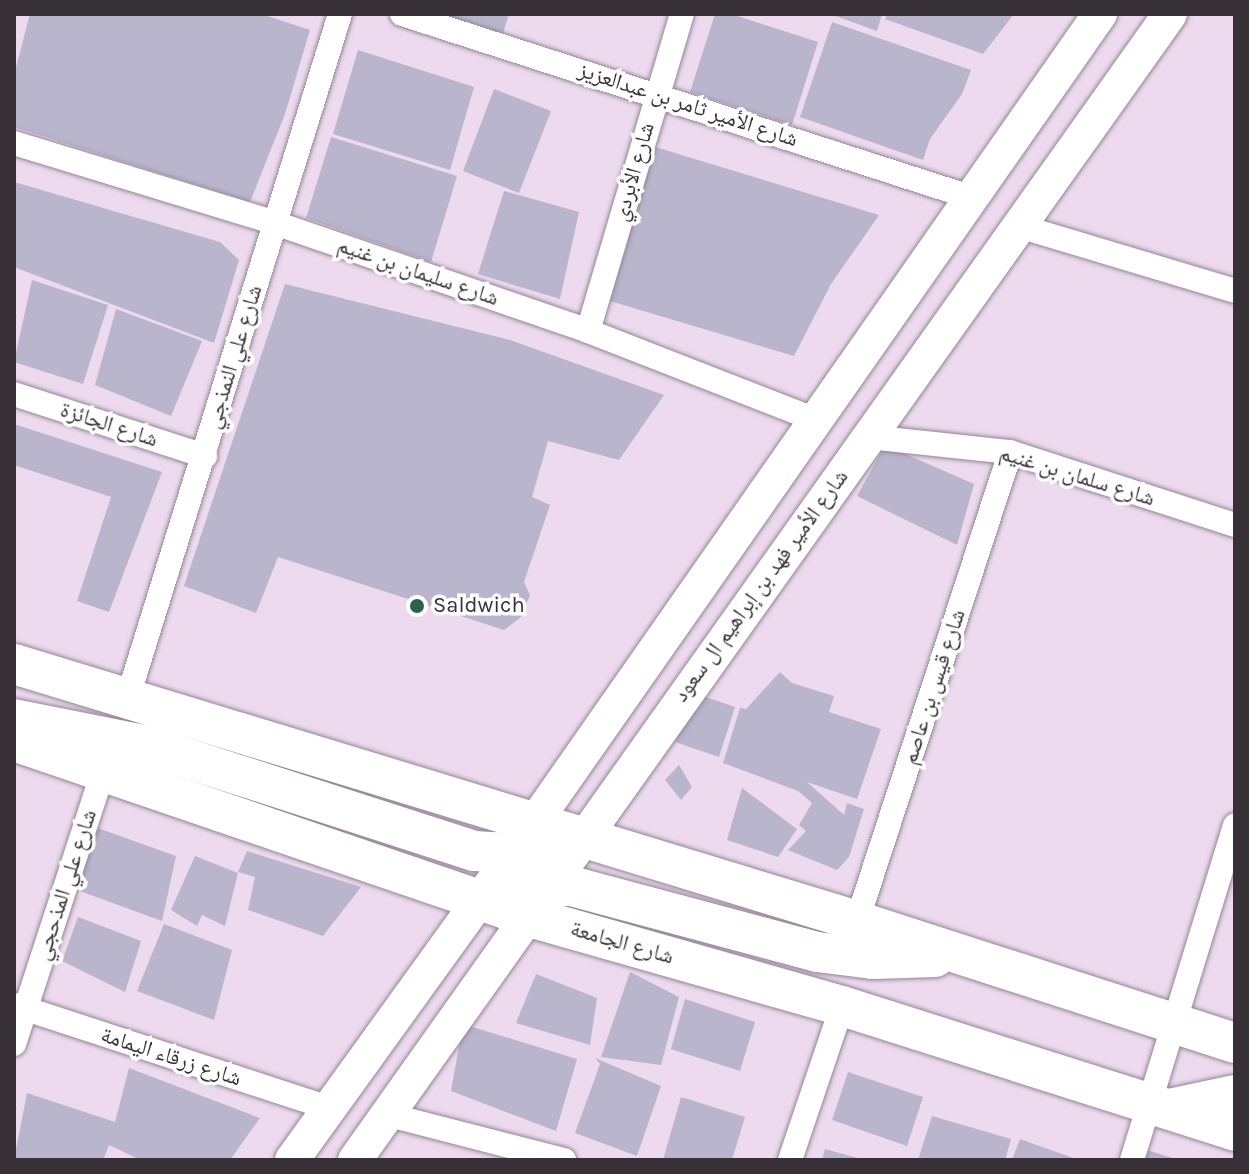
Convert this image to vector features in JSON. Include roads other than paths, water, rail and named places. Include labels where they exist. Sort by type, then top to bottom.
[{"type":"main road","points":[[292,1160],[522,840],[1100,14]]},
{"type":"main road","name":"شارع الأمير فهد بن إبراهيم ال سعود","points":[[355,1160],[537,900],[1022,227],[1170,14]]},
{"type":"main road","points":[[14,664],[127,700],[522,840]]},
{"type":"main road","points":[[14,719],[126,740],[474,851],[522,840],[581,839],[857,921],[1235,1043]]},
{"type":"main road","name":"شارع الجامعة","points":[[14,741],[480,899],[537,900],[842,1006],[1235,1131]]},
{"type":"main road","points":[[537,900],[593,891],[817,952],[888,959],[959,954]]},
{"type":"main road","points":[[1160,1106],[1235,1095]]},
{"type":"street","name":"شارع علي النمذجي","points":[[127,700],[340,14]]},
{"type":"street","name":"شارع الأمير ثامر بن عبدالعزيز","points":[[402,14],[973,198]]},
{"type":"street","name":"شارع الأبردي","points":[[588,331],[682,14]]},
{"type":"street","name":"شارع سليمان بن غنيم","points":[[14,143],[275,223],[588,331],[816,420]]},
{"type":"street","points":[[1022,227],[1235,291]]},
{"type":"street","name":"شارع الجائزة","points":[[14,394],[205,456]]},
{"type":"street","name":"شارع سلمان بن غنيم","points":[[869,437],[1010,452],[1235,525]]},
{"type":"street","name":"شارع قيس بن عاصم","points":[[857,921],[1010,452]]},
{"type":"street","name":"شارع علي المذحجي","points":[[14,1044],[20,1007],[103,771]]},
{"type":"street","points":[[1132,1160],[1160,1106],[1174,1024],[1235,826]]},
{"type":"street","points":[[790,1160],[842,1006]]},
{"type":"street","name":"شارع زرقاء اليمامة","points":[[20,1007],[329,1108]]},
{"type":"street","points":[[385,1114],[564,1160]]},
{"type":"place","name":"Saldwich","points":[[417,606]]}]
